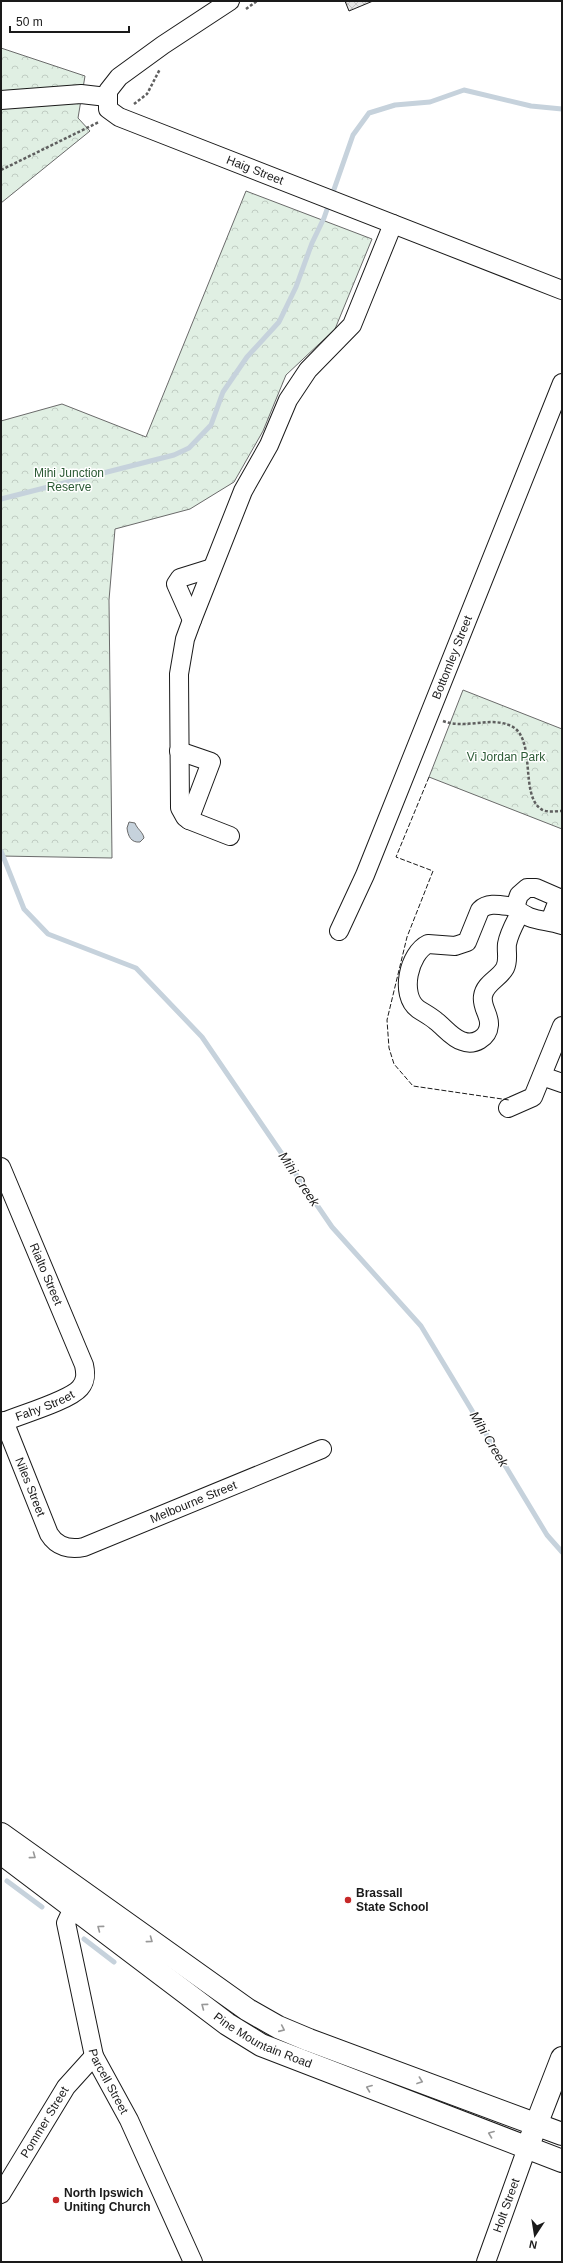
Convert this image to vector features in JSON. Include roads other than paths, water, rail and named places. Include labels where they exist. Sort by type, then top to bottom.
[{"type":"main road","name":"Pine Mountain Road","points":[[1,1834],[227,2024],[261,2045],[562,2161]]},
{"type":"main road","name":"Pine Mountain Road","points":[[1,1853],[79,1901],[248,2010],[278,2027],[562,2134]]},
{"type":"main road","points":[[527,2148],[562,2058]]},
{"type":"street","points":[[1,100],[81,94],[107,97],[110,87],[119,77],[163,45],[237,5]]},
{"type":"street","name":"Haig Street","points":[[107,97],[108,109],[119,117],[562,290]]},
{"type":"street","points":[[230,836],[190,820],[185,817],[180,808],[179,674],[185,639],[243,491],[269,445],[291,394],[308,370],[352,325],[393,224]]},
{"type":"street","name":"Bottomley Street","points":[[339,931],[365,875],[428,714],[562,384]]},
{"type":"street","points":[[192,620],[176,584],[180,578],[212,568]]},
{"type":"street","points":[[179,751],[211,762],[190,820]]},
{"type":"street","points":[[560,899],[536,888],[527,888],[519,895],[517,910],[507,943],[507,960],[504,970],[487,986],[483,995],[483,1006],[489,1025],[486,1034],[480,1040],[473,1043],[462,1042],[416,1008],[409,1000],[408,981],[416,952],[428,944],[455,946],[467,942],[480,910],[489,905],[517,910],[538,921],[556,923],[560,899]]},
{"type":"street","points":[[508,1108],[533,1097],[562,1026]]},
{"type":"street","points":[[542,1076],[562,1084]]},
{"type":"street","name":"Rialto Street","points":[[1,1167],[84,1365],[84,1382]]},
{"type":"street","name":"Fahy Street","points":[[2,1422],[75,1393],[84,1382]]},
{"type":"street","name":"Niles Street","points":[[2,1422],[49,1534],[56,1542],[64,1547]]},
{"type":"street","name":"Melbourne Street","points":[[64,1547],[84,1548],[322,1450]]},
{"type":"street","name":"Parcell Street","points":[[79,1901],[66,1923],[94,2056],[129,2120],[193,2262]]},
{"type":"street","name":"Pommer Street","points":[[1,2194],[66,2087],[94,2056]]},
{"type":"street","name":"Holt Street","points":[[486,2262],[527,2148]]},
{"type":"waterway","points":[[1,499],[174,455],[189,448],[211,425],[223,392],[247,357],[279,322],[296,287],[312,243],[324,218],[353,135],[369,113],[395,105],[430,102],[464,90],[531,106],[562,109]]},
{"type":"waterway","name":"Mihi Creek","points":[[1,851],[24,909],[48,934],[136,968],[202,1037],[332,1227],[421,1326],[547,1535],[562,1552]]},
{"type":"waterway","points":[[7,1881],[42,1907]]},
{"type":"waterway","points":[[84,1939],[114,1962]]},
{"type":"place","name":"Brassall State School","points":[[348,1900]]},
{"type":"place","name":"North Ipswich Uniting Church","points":[[56,2200]]},
{"type":"park label","name":"Mihi Junction Reserve","points":[[69,480]]},
{"type":"park label","name":"Vi Jordan Park","points":[[506,757]]}]
